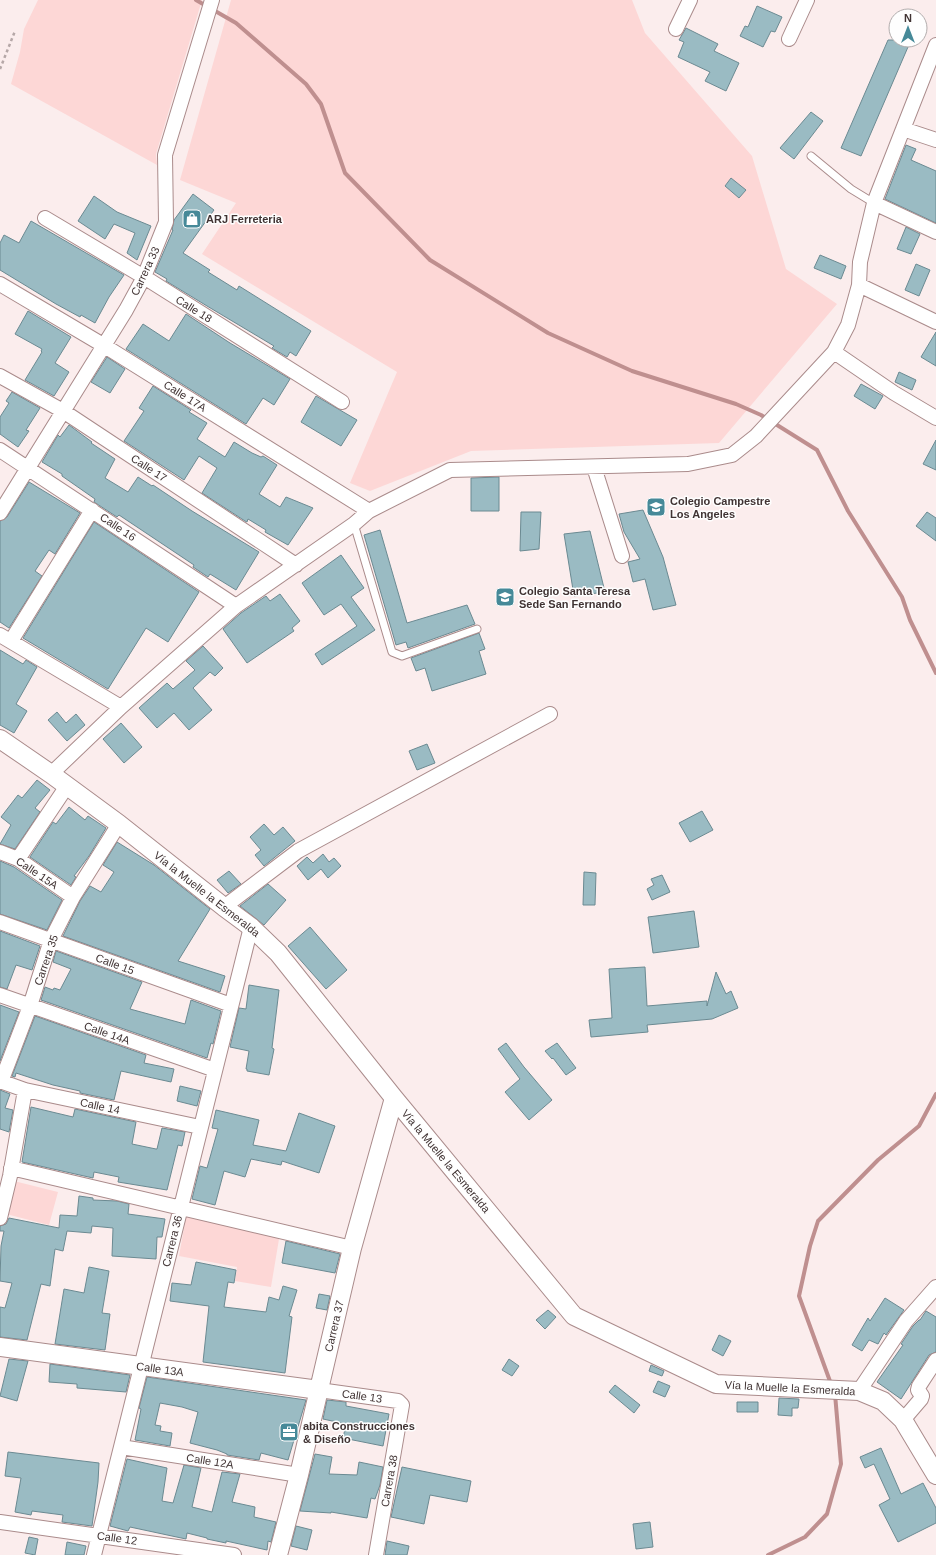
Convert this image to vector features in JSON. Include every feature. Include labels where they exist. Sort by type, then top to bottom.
[{"type":"street","name":"Carrera 33","points":[[0,513],[126,310],[144,277],[166,222],[165,155],[212,0]]},
{"type":"street","points":[[676,29],[690,0]]},
{"type":"street","points":[[789,39],[807,0]]},
{"type":"street","points":[[51,774],[121,707],[236,606],[354,524],[369,511],[450,470],[688,464],[732,455],[756,436],[834,352],[848,325],[859,284],[860,262],[874,203],[935,49]]},
{"type":"street","points":[[904,129],[936,140]]},
{"type":"street","points":[[874,203],[936,232]]},
{"type":"street","name":"Calle 18","points":[[45,218],[144,277],[342,402]]},
{"type":"street","name":"Calle 17A","points":[[0,284],[103,345],[369,511]]},
{"type":"street","points":[[859,284],[936,322]]},
{"type":"street","points":[[834,352],[894,393],[936,418]]},
{"type":"street","name":"Calle 17","points":[[0,376],[63,411],[296,565]]},
{"type":"street","name":"Calle 16","points":[[0,450],[236,606]]},
{"type":"street","points":[[594,467],[622,556]]},
{"type":"street","points":[[92,510],[6,638],[121,707]]},
{"type":"street","points":[[224,907],[298,851],[550,714]]},
{"type":"street","name":"Vía la Muelle la Esmeralda","points":[[0,739],[119,824],[251,927],[278,953],[394,1098],[574,1316],[716,1384],[859,1391],[883,1401],[903,1420],[936,1475]]},
{"type":"street","points":[[18,859],[67,786]]},
{"type":"street","name":"Carrera 35","points":[[1,1082],[30,1006],[51,940],[73,897],[119,824]]},
{"type":"street","name":"Calle 15A","points":[[0,852],[18,859],[73,897]]},
{"type":"street","name":"Calle 15","points":[[0,922],[231,1005]]},
{"type":"street","name":"Carrera 36","points":[[94,1555],[251,927]]},
{"type":"street","name":"Calle 14A","points":[[0,995],[215,1070]]},
{"type":"street","name":"Calle 14","points":[[1,1082],[26,1090],[200,1127]]},
{"type":"street","points":[[0,1218],[7,1172],[26,1090]]},
{"type":"street","name":"Carrera 37","points":[[278,1555],[299,1475],[352,1248],[394,1098]]},
{"type":"street","points":[[7,1172],[181,1207],[352,1248]]},
{"type":"street","points":[[859,1391],[906,1321],[936,1288]]},
{"type":"street","name":"Calle 13A","points":[[0,1347],[319,1390]]},
{"type":"street","points":[[903,1420],[921,1399],[922,1396],[918,1390],[919,1386],[936,1360]]},
{"type":"street","name":"Calle 13","points":[[319,1390],[398,1401],[403,1407]]},
{"type":"street","name":"Carrera 38","points":[[376,1555],[403,1407]]},
{"type":"street","name":"Calle 12A","points":[[121,1447],[299,1475]]},
{"type":"street","name":"Calle 12","points":[[0,1522],[234,1555]]},
{"type":"lane","points":[[811,156],[851,189],[874,203]]},
{"type":"lane","points":[[354,524],[392,652],[402,656],[477,629]]},
{"type":"path","points":[[0,69],[15,31]]},
{"type":"shaded area","points":[[38,0],[202,0],[156,154],[157,165],[11,84],[20,52],[24,29]]},
{"type":"shaded area","points":[[231,0],[632,0],[645,33],[752,156],[786,269],[837,304],[719,443],[471,451],[370,491],[350,483],[397,372],[202,254],[236,203],[180,180]]},
{"type":"shaded area","points":[[14,1181],[58,1192],[49,1225],[6,1214]]},
{"type":"shaded area","points":[[186,1217],[280,1233],[271,1287],[235,1281],[237,1267],[179,1256]]},
{"type":"building","points":[[757,6],[782,17],[775,32],[771,31],[763,47],[740,36],[745,26],[748,27]]},
{"type":"building","points":[[686,28],[718,44],[714,51],[739,63],[726,91],[705,81],[710,72],[678,57],[684,42],[679,40]]},
{"type":"building","points":[[888,40],[888,48],[908,48],[861,156],[841,148]]},
{"type":"building","points":[[811,112],[823,121],[794,159],[780,148]]},
{"type":"building","points":[[906,145],[916,149],[911,160],[936,171],[936,223],[885,199]]},
{"type":"building","points":[[731,178],[746,190],[739,198],[725,186]]},
{"type":"building","points":[[193,194],[214,210],[183,253],[210,270],[208,272],[237,290],[239,286],[311,331],[296,356],[290,352],[287,357],[272,348],[274,346],[166,281],[167,279],[155,272],[173,230],[174,220]]},
{"type":"building","points":[[94,196],[117,212],[151,226],[137,260],[127,253],[135,233],[114,224],[105,239],[78,221]]},
{"type":"building","points":[[31,221],[124,275],[109,297],[95,323],[56,304],[0,270],[0,243],[4,235],[19,243]]},
{"type":"building","points":[[906,227],[920,234],[911,254],[897,249]]},
{"type":"building","points":[[820,255],[846,266],[841,279],[814,268]]},
{"type":"building","points":[[916,264],[930,270],[919,296],[905,290]]},
{"type":"building","points":[[28,311],[71,337],[55,363],[69,372],[54,396],[25,380],[42,352],[42,349],[15,334]]},
{"type":"building","points":[[186,314],[230,343],[290,379],[274,405],[263,398],[246,424],[126,349],[143,324],[169,341]]},
{"type":"building","points":[[936,332],[936,366],[921,357]]},
{"type":"building","points":[[107,357],[125,369],[110,393],[91,382]]},
{"type":"building","points":[[899,372],[916,380],[912,390],[895,382]]},
{"type":"building","points":[[861,384],[883,396],[875,409],[854,396]]},
{"type":"building","points":[[153,386],[191,410],[189,412],[207,423],[197,439],[225,457],[234,442],[252,453],[261,457],[263,456],[277,465],[259,494],[280,507],[286,497],[313,508],[288,545],[265,532],[266,530],[248,519],[247,522],[245,521],[202,493],[217,468],[199,456],[184,480],[124,441],[144,411],[139,408]]},
{"type":"building","points":[[12,392],[40,408],[26,430],[29,431],[18,447],[0,434],[0,417],[9,403],[6,401]]},
{"type":"building","points":[[316,396],[357,420],[341,446],[301,422]]},
{"type":"building","points":[[69,425],[92,442],[91,443],[115,459],[105,478],[128,492],[138,477],[259,552],[236,590],[210,574],[208,577],[193,567],[194,565],[119,515],[117,517],[94,502],[95,499],[62,476],[62,474],[42,462],[58,435],[60,437]]},
{"type":"building","points":[[936,440],[936,470],[923,464]]},
{"type":"building","points":[[499,477],[499,511],[471,511],[471,478]]},
{"type":"building","points":[[29,482],[80,513],[55,554],[49,550],[35,571],[42,576],[9,628],[0,622],[0,521],[7,517]]},
{"type":"building","points":[[643,510],[663,557],[676,605],[653,610],[645,579],[633,582],[628,562],[640,559],[624,532],[619,514]]},
{"type":"building","points":[[521,512],[541,512],[539,549],[520,551]]},
{"type":"building","points":[[927,512],[936,518],[936,541],[916,526]]},
{"type":"building","points":[[94,522],[199,592],[168,642],[146,628],[108,689],[23,638]]},
{"type":"building","points":[[380,530],[407,623],[467,605],[475,624],[408,648],[406,642],[396,645],[364,535]]},
{"type":"building","points":[[590,531],[605,592],[574,596],[564,534]]},
{"type":"building","points":[[341,555],[364,588],[351,597],[375,630],[322,665],[315,654],[357,626],[341,604],[324,615],[302,583]]},
{"type":"building","points":[[280,594],[300,621],[292,628],[294,631],[247,663],[223,629],[241,613],[266,596],[270,601]]},
{"type":"building","points":[[479,633],[485,649],[479,651],[486,674],[432,691],[425,668],[416,671],[411,658]]},
{"type":"building","points":[[203,646],[223,668],[215,676],[210,672],[193,688],[212,710],[189,730],[174,713],[157,728],[139,708],[167,683],[173,689],[195,670],[186,661]]},
{"type":"building","points":[[0,650],[23,664],[26,660],[37,667],[16,704],[27,711],[14,733],[0,725]]},
{"type":"building","points":[[57,712],[66,723],[76,714],[85,725],[67,741],[48,720]]},
{"type":"building","points":[[121,723],[142,747],[124,763],[103,739]]},
{"type":"building","points":[[427,744],[435,763],[417,770],[409,751]]},
{"type":"building","points":[[37,780],[50,790],[35,808],[40,812],[15,849],[0,844],[11,825],[1,817],[18,795],[22,798]]},
{"type":"building","points":[[69,807],[85,820],[88,816],[106,828],[89,856],[74,876],[76,877],[71,885],[30,857],[53,822],[56,824]]},
{"type":"building","points":[[702,811],[713,830],[690,842],[679,823]]},
{"type":"building","points":[[264,824],[274,835],[283,827],[295,841],[264,866],[255,855],[261,850],[250,837]]},
{"type":"building","points":[[117,842],[154,865],[210,909],[178,961],[225,976],[220,992],[63,936],[80,901],[90,886],[101,892],[114,872],[103,865]]},
{"type":"building","points":[[323,854],[329,862],[334,858],[341,866],[328,878],[321,869],[308,880],[297,866],[307,857],[313,863]]},
{"type":"building","points":[[0,861],[14,867],[62,900],[47,930],[0,914]]},
{"type":"building","points":[[229,871],[241,884],[228,893],[217,880]]},
{"type":"building","points":[[584,872],[596,873],[595,905],[583,905]]},
{"type":"building","points":[[662,875],[670,892],[652,900],[647,889],[654,885],[651,879]]},
{"type":"building","points":[[268,884],[286,900],[264,925],[240,906]]},
{"type":"building","points":[[694,911],[699,947],[653,953],[648,917]]},
{"type":"building","points":[[310,927],[347,970],[326,989],[288,946]]},
{"type":"building","points":[[0,931],[40,946],[32,970],[16,965],[7,989],[0,987]]},
{"type":"building","points":[[56,951],[142,982],[130,1009],[185,1024],[191,1000],[221,1011],[213,1044],[211,1043],[207,1058],[41,1000],[45,987],[53,990],[54,988],[60,990],[71,969],[53,962]]},
{"type":"building","points":[[645,967],[647,1006],[707,1001],[707,1006],[716,972],[726,994],[731,991],[738,1008],[712,1019],[647,1025],[648,1032],[591,1037],[589,1020],[612,1018],[609,969]]},
{"type":"building","points":[[249,985],[279,990],[272,1048],[274,1049],[269,1075],[247,1071],[249,1051],[230,1047],[239,1008],[246,1009]]},
{"type":"building","points":[[0,1005],[19,1012],[0,1061]]},
{"type":"building","points":[[35,1016],[146,1055],[144,1063],[174,1069],[171,1082],[121,1071],[114,1100],[80,1093],[80,1091],[53,1085],[16,1073],[15,1077],[12,1076]]},
{"type":"building","points":[[506,1043],[552,1100],[529,1120],[505,1092],[520,1079],[498,1049]]},
{"type":"building","points":[[557,1043],[576,1068],[566,1075],[553,1058],[552,1059],[545,1051]]},
{"type":"building","points":[[180,1086],[201,1091],[197,1106],[177,1101]]},
{"type":"building","points":[[0,1090],[10,1094],[5,1108],[13,1110],[9,1132],[0,1129]]},
{"type":"building","points":[[31,1107],[73,1117],[75,1109],[136,1122],[132,1144],[156,1149],[162,1128],[185,1132],[182,1146],[178,1145],[167,1190],[118,1182],[119,1177],[94,1172],[93,1178],[22,1162]]},
{"type":"building","points":[[216,1110],[259,1120],[253,1145],[286,1151],[299,1113],[335,1126],[319,1173],[282,1161],[281,1165],[251,1159],[245,1177],[224,1171],[215,1205],[192,1199],[200,1166],[207,1168],[218,1129],[212,1128]]},
{"type":"building","points":[[79,1196],[93,1198],[93,1200],[117,1201],[129,1204],[128,1214],[165,1219],[162,1237],[157,1237],[156,1259],[112,1256],[113,1228],[92,1226],[91,1233],[67,1231],[63,1251],[55,1249],[50,1286],[41,1284],[27,1340],[0,1337],[0,1307],[5,1308],[12,1283],[0,1281],[1,1246],[4,1231],[0,1231],[0,1226],[6,1224],[9,1218],[59,1228],[60,1215],[77,1216]]},
{"type":"building","points":[[286,1241],[340,1254],[335,1273],[282,1263]]},
{"type":"building","points":[[196,1262],[236,1270],[234,1283],[228,1282],[224,1307],[266,1312],[269,1297],[279,1300],[283,1286],[297,1290],[289,1316],[292,1317],[285,1373],[203,1362],[209,1306],[170,1301],[172,1283],[191,1285]]},
{"type":"building","points":[[89,1267],[109,1271],[102,1313],[110,1314],[105,1350],[55,1344],[64,1289],[84,1293]]},
{"type":"building","points":[[319,1294],[330,1296],[327,1310],[316,1308]]},
{"type":"building","points":[[885,1298],[904,1310],[886,1335],[884,1333],[878,1344],[869,1340],[862,1351],[852,1345],[868,1318],[870,1321]]},
{"type":"building","points":[[548,1310],[556,1317],[545,1329],[536,1320]]},
{"type":"building","points":[[926,1311],[936,1317],[936,1352],[929,1355],[901,1399],[877,1382],[903,1345],[901,1344],[913,1326],[920,1320]]},
{"type":"building","points":[[719,1335],[731,1341],[723,1356],[712,1350]]},
{"type":"building","points":[[9,1359],[28,1361],[17,1401],[0,1396]]},
{"type":"building","points":[[509,1359],[519,1366],[512,1376],[502,1370]]},
{"type":"building","points":[[50,1364],[130,1375],[126,1392],[77,1388],[77,1384],[49,1382]]},
{"type":"building","points":[[651,1365],[664,1371],[662,1376],[649,1371]]},
{"type":"building","points":[[147,1377],[306,1400],[288,1460],[261,1453],[259,1460],[227,1455],[217,1450],[190,1443],[198,1412],[160,1403],[155,1425],[161,1426],[160,1431],[172,1433],[170,1446],[135,1440],[141,1409],[139,1408]]},
{"type":"building","points":[[658,1381],[670,1386],[665,1397],[653,1392]]},
{"type":"building","points":[[615,1385],[640,1405],[634,1413],[609,1392]]},
{"type":"building","points":[[779,1398],[799,1399],[798,1408],[792,1408],[792,1416],[778,1415]]},
{"type":"building","points":[[327,1400],[346,1402],[346,1406],[389,1414],[383,1446],[343,1438],[346,1424],[323,1419]]},
{"type":"building","points":[[737,1402],[758,1402],[758,1412],[737,1412]]},
{"type":"building","points":[[881,1448],[901,1494],[923,1483],[936,1508],[936,1523],[898,1542],[879,1505],[890,1499],[874,1464],[865,1468],[860,1457]]},
{"type":"building","points":[[8,1452],[99,1463],[92,1526],[62,1522],[63,1515],[32,1511],[31,1515],[15,1512],[21,1478],[5,1476]]},
{"type":"building","points":[[315,1454],[332,1457],[329,1474],[357,1475],[359,1462],[383,1467],[380,1485],[375,1499],[371,1498],[367,1518],[331,1512],[300,1511]]},
{"type":"building","points":[[127,1459],[167,1468],[162,1501],[173,1503],[184,1465],[201,1468],[192,1507],[212,1512],[222,1472],[240,1474],[232,1502],[255,1507],[254,1517],[276,1522],[271,1542],[268,1541],[267,1550],[226,1541],[226,1543],[207,1539],[187,1533],[186,1539],[130,1527],[128,1531],[110,1526]]},
{"type":"building","points":[[402,1467],[471,1481],[467,1502],[430,1495],[424,1524],[391,1517]]},
{"type":"building","points":[[650,1522],[653,1547],[636,1549],[633,1524]]},
{"type":"building","points":[[296,1526],[312,1530],[307,1550],[291,1546]]},
{"type":"building","points":[[29,1537],[38,1539],[35,1555],[25,1553]]},
{"type":"building","points":[[387,1541],[409,1546],[407,1555],[385,1555]]},
{"type":"building","points":[[67,1542],[86,1546],[84,1555],[65,1555]]},
{"type":"waterway","points":[[196,0],[236,23],[306,84],[321,104],[345,173],[430,260],[548,333],[632,371],[736,404],[761,415],[817,450],[848,511],[902,597],[910,620],[936,673]]},
{"type":"waterway","points":[[831,1384],[799,1296],[810,1246],[818,1221],[878,1160],[919,1126],[936,1094]]},
{"type":"waterway","points":[[768,1555],[805,1537],[827,1514],[841,1464],[835,1394]]},
{"type":"place","name":"ARJ Ferreteria","points":[[192,219]]},
{"type":"place","name":"Colegio Campestre Los Angeles","points":[[656,507]]},
{"type":"place","name":"Colegio Santa Teresa Sede San Fernando","points":[[505,597]]},
{"type":"place","name":"abita Construcciones & Diseño","points":[[289,1432]]}]
